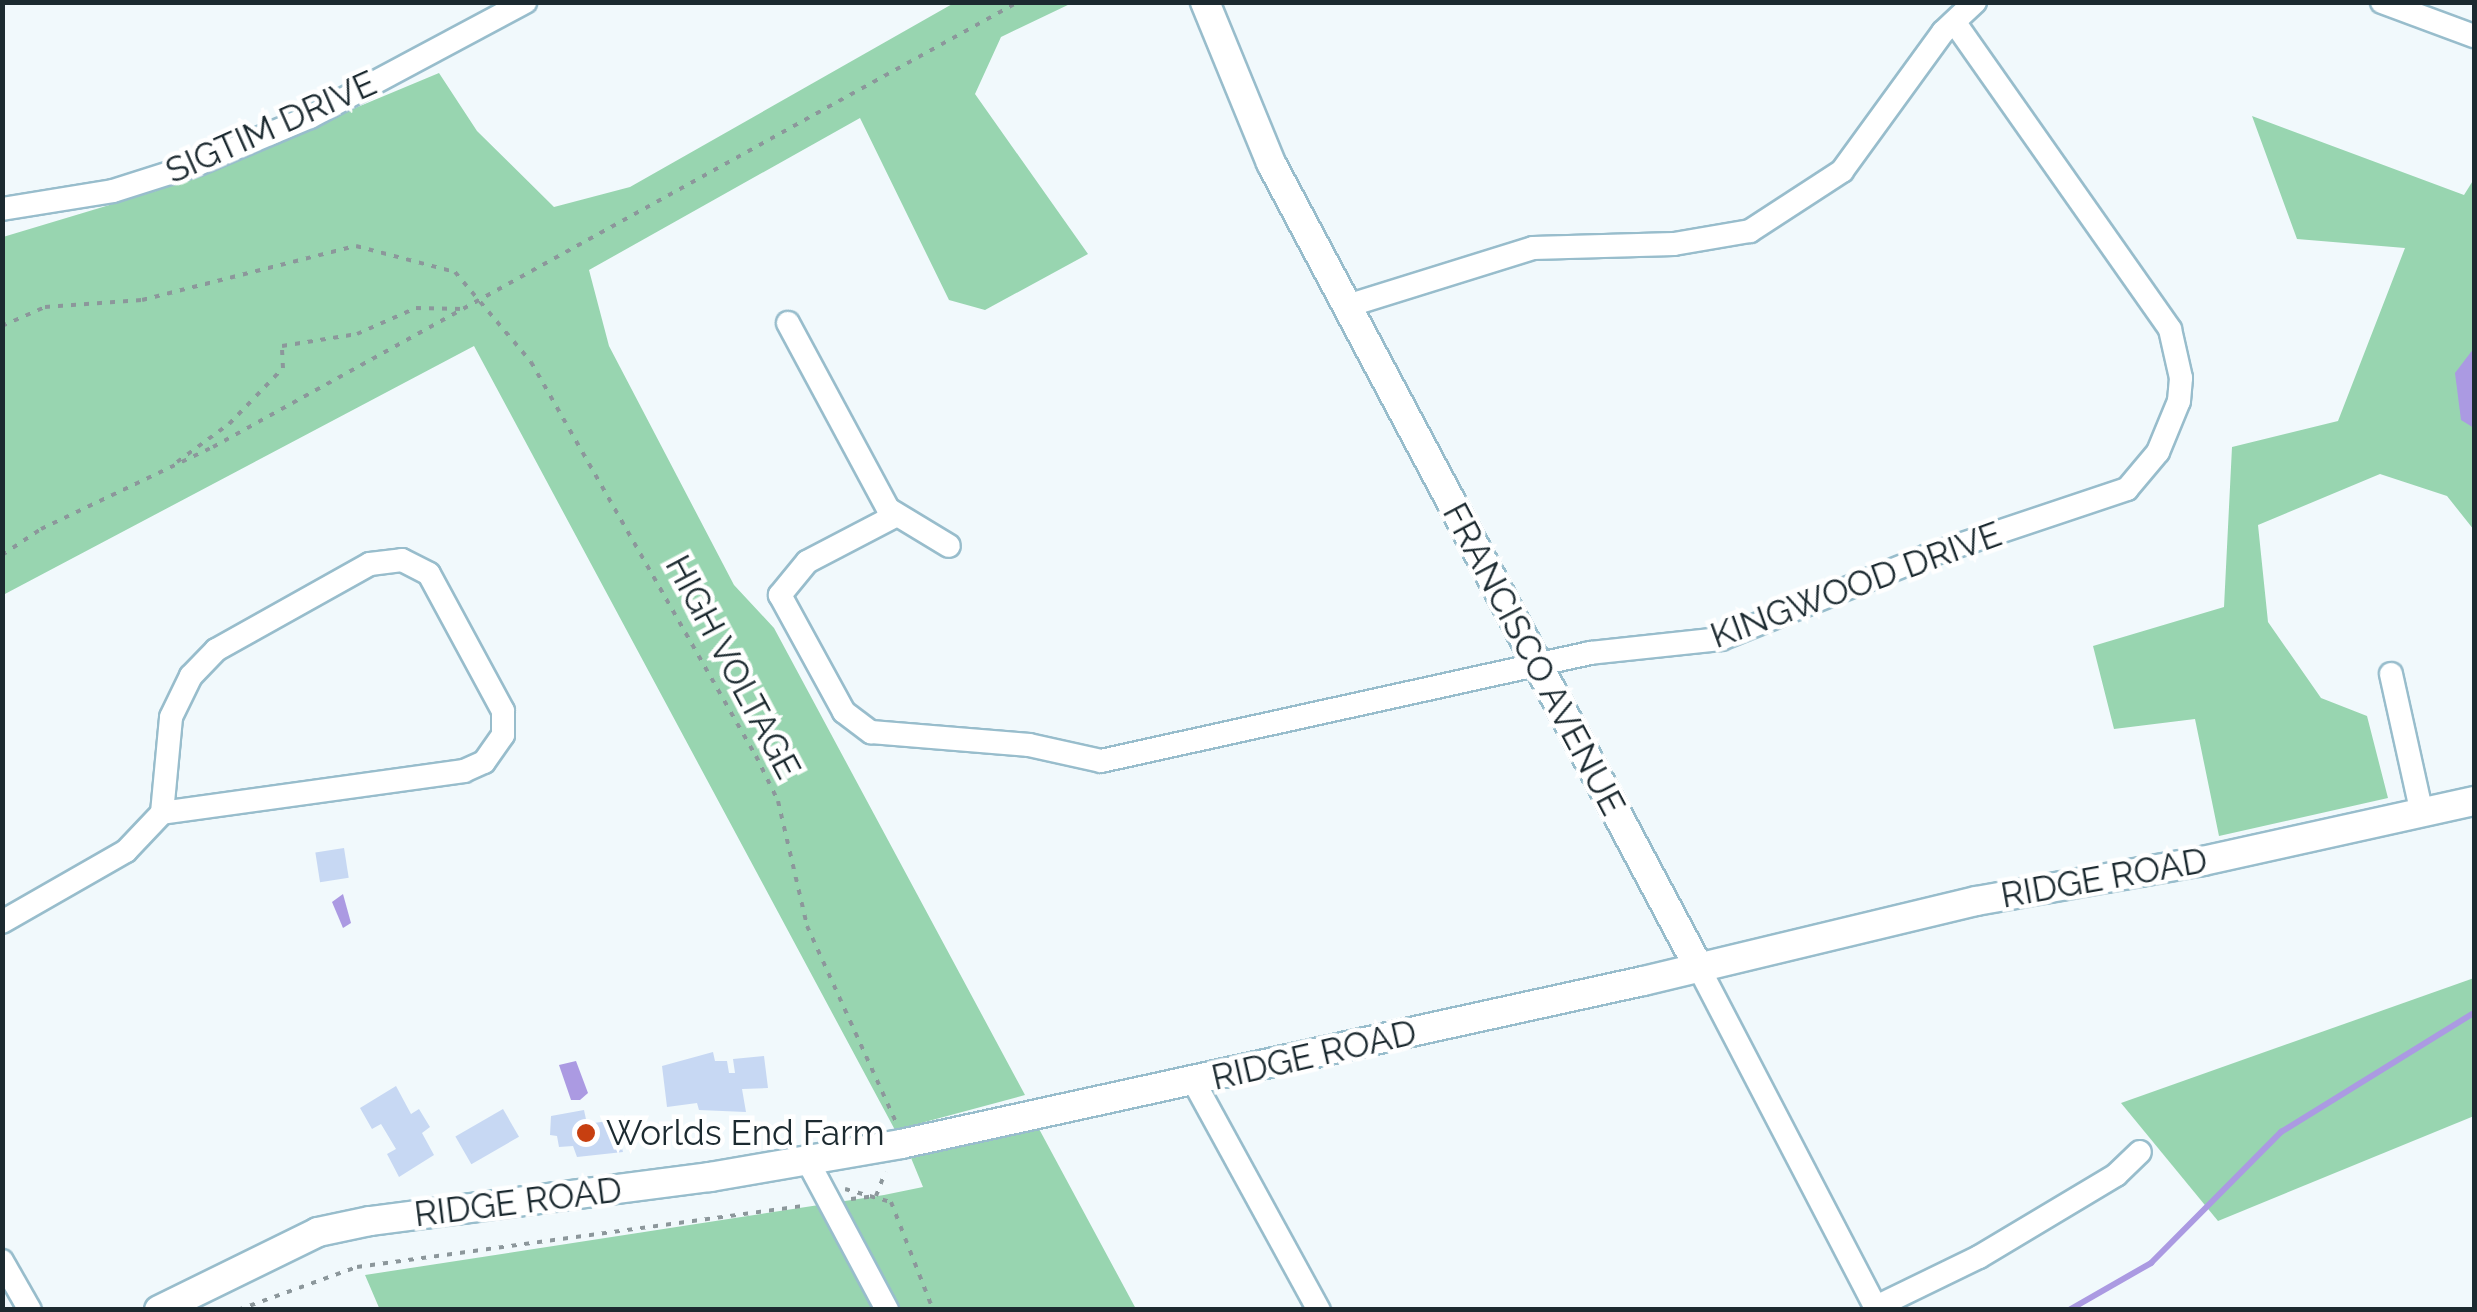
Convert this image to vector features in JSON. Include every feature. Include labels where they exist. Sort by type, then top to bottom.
[{"type":"main road","name":"FRANCISCO AVENUE","points":[[1205,2],[1271,164],[1699,968]]},
{"type":"main road","name":"RIDGE ROAD","points":[[159,1310],[233,1269],[318,1232],[370,1221],[710,1177],[901,1144],[1699,968],[1976,901],[2474,801]]},
{"type":"street","name":"SIGTIM DRIVE","points":[[2,210],[113,190],[258,140],[525,2]]},
{"type":"street","points":[[1347,306],[1533,248],[1674,244],[1750,231],[1842,171],[1954,22],[1974,2]]},
{"type":"street","points":[[2382,2],[2474,36]]},
{"type":"street","name":"KINGWOOD DRIVE","points":[[895,516],[807,562],[780,595],[838,704],[870,732],[1029,745],[1100,762],[1590,653],[1721,639],[1927,556],[2097,503],[2128,489],[2158,452],[2182,378],[2170,329],[1954,22]]},
{"type":"street","points":[[788,323],[895,516],[949,546]]},
{"type":"street","points":[[2,922],[126,851],[162,813],[171,717],[191,676],[216,650],[380,561],[412,563],[436,582],[503,711],[503,734],[484,762],[464,772],[162,813]]},
{"type":"street","points":[[2391,674],[2422,814]]},
{"type":"street","name":"FRANCISCO AVENUE","points":[[1699,968],[1876,1308]]},
{"type":"street","points":[[1194,1082],[1319,1310]]},
{"type":"street","points":[[1876,1308],[1979,1257],[2001,1238],[2097,1188],[2140,1152]]},
{"type":"street","points":[[806,1158],[886,1310]]},
{"type":"street","points":[[2,1261],[30,1310]]},
{"type":"path","points":[[2,555],[41,528],[173,466],[1018,2]]},
{"type":"path","name":"HIGH VOLTAGE","points":[[2,326],[45,307],[142,300],[356,246],[456,272],[531,362],[756,756],[778,801],[807,926],[894,1108],[901,1144]]},
{"type":"path","points":[[173,466],[198,440],[229,424],[283,368],[282,346],[357,334],[416,308],[464,309]]},
{"type":"path","points":[[238,1310],[357,1267],[876,1196],[900,1217],[908,1254],[933,1310]]},
{"type":"green space","points":[[954,3],[1072,3],[1001,37],[975,94],[1088,254],[985,310],[949,300],[860,118],[589,270],[609,346],[734,585],[774,628],[1025,1095],[895,1130],[474,346],[3,595],[3,237],[156,191],[439,73],[477,131],[554,207],[630,187]]},
{"type":"green space","points":[[2252,116],[2464,195],[2474,179],[2474,530],[2447,496],[2380,474],[2258,525],[2268,622],[2321,698],[2367,716],[2388,798],[2219,836],[2195,719],[2114,729],[2093,646],[2224,607],[2232,447],[2338,421],[2405,248],[2297,239]]},
{"type":"green space","points":[[2474,978],[2474,1116],[2218,1221],[2121,1103]]},
{"type":"green space","points":[[1038,1127],[1136,1309],[380,1310],[365,1275],[923,1187],[909,1153]]},
{"type":"shaded area","points":[[2474,348],[2474,428],[2461,420],[2455,373]]},
{"type":"shaded area","points":[[343,894],[351,923],[343,928],[332,902]]},
{"type":"shaded area","points":[[576,1061],[588,1093],[580,1100],[571,1100],[559,1065]]},
{"type":"building","points":[[344,848],[349,878],[320,882],[315,853]]},
{"type":"building","points":[[713,1052],[715,1061],[727,1061],[729,1073],[735,1073],[733,1059],[764,1056],[768,1088],[742,1089],[746,1112],[699,1110],[697,1103],[667,1107],[662,1066]]},
{"type":"building","points":[[396,1086],[411,1114],[419,1109],[430,1127],[422,1133],[434,1155],[399,1177],[387,1154],[396,1149],[381,1124],[372,1129],[360,1108]]},
{"type":"building","points":[[503,1109],[519,1137],[471,1164],[455,1136]]},
{"type":"building","name":"Worlds End Farm","points":[[584,1110],[587,1124],[615,1120],[623,1152],[577,1157],[573,1146],[559,1147],[557,1136],[550,1135],[551,1116]]},
{"type":"waterway","points":[[2069,1310],[2151,1263],[2281,1132],[2474,1013]]},
{"type":"place","name":"Worlds End Farm","points":[[586,1133]]}]
